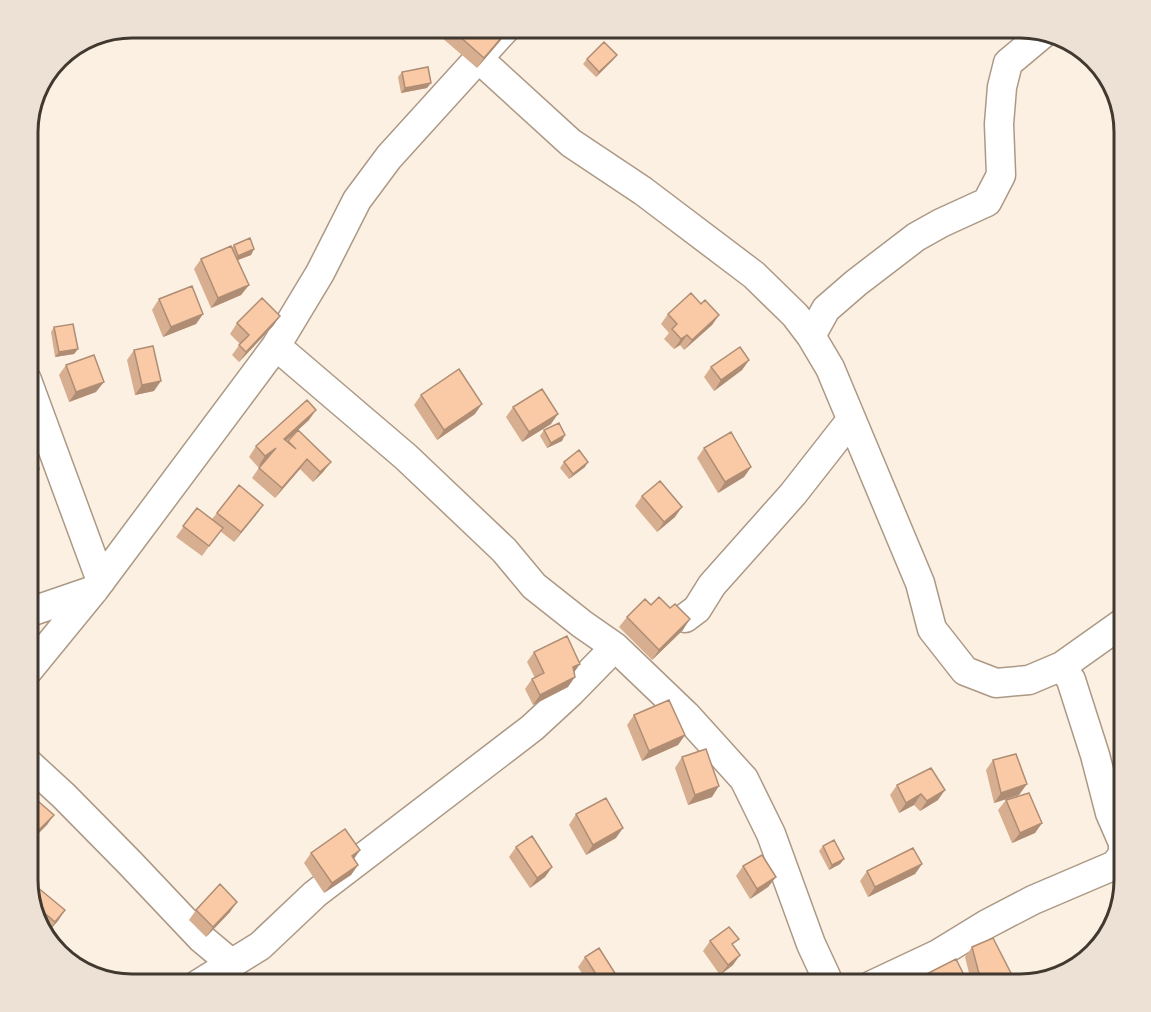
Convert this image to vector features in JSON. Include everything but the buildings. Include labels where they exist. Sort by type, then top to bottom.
[{"type":"street","points":[[38,659],[98,586],[276,346],[320,273],[357,200],[389,157],[497,38]]},
{"type":"street","points":[[811,336],[826,309],[916,237],[987,202],[1001,175],[999,124],[1002,87],[1008,63],[1037,39]]},
{"type":"street","points":[[479,59],[571,143],[643,191],[754,274],[795,315],[830,368],[920,583],[932,628],[965,671],[996,683],[1029,680],[1062,666],[1114,629]]},
{"type":"street","points":[[276,346],[406,457],[504,550],[534,586],[615,647],[686,715],[744,779],[771,834],[825,974]]},
{"type":"street","points":[[38,412],[98,586]]},
{"type":"street","points":[[685,618],[697,609],[712,585],[793,494],[851,420]]},
{"type":"street","points":[[38,608],[98,586]]},
{"type":"street","points":[[215,974],[260,945],[315,894],[532,728],[615,647]]},
{"type":"street","points":[[1062,666],[1071,680],[1114,822]]},
{"type":"street","points":[[38,772],[130,863],[201,938],[232,964]]},
{"type":"street","points":[[895,974],[938,954],[987,924],[1033,900],[1114,865]]}]
